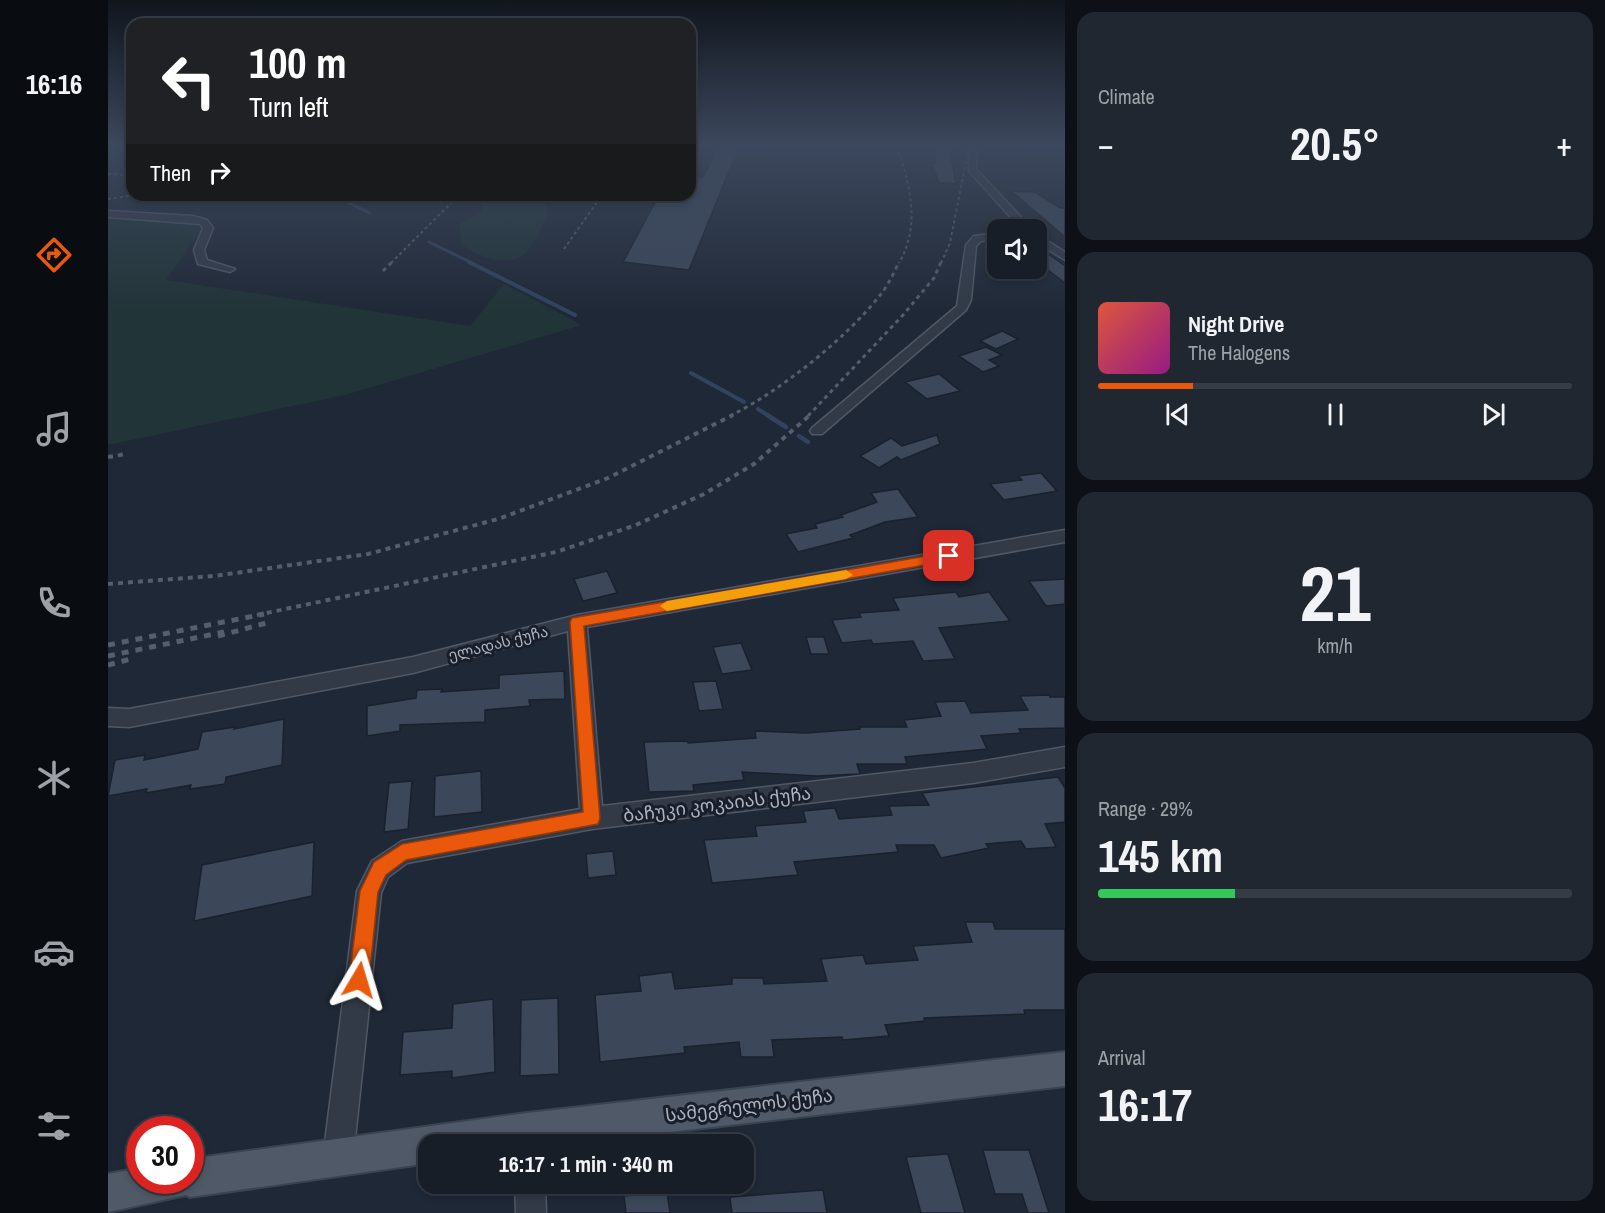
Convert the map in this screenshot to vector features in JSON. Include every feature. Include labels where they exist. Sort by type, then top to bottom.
[{"type":"main road","name":"სამეგრელოს ქუჩა","points":[[558,1134],[1065,1069]]},
{"type":"main road","name":"სამეგრელოს ქუჩა","points":[[204,1176],[418,1147]]},
{"type":"main road","points":[[108,1193],[126,1190]]},
{"type":"street","points":[[1003,203],[1018,219]]},
{"type":"street","points":[[108,214],[193,219],[204,222],[208,228],[199,250],[202,262],[230,269]]},
{"type":"street","points":[[817,431],[962,308],[965,300],[971,245],[978,238],[987,237]]},
{"type":"street","points":[[1047,245],[1065,257]]},
{"type":"street","name":"ელადას ქუჩა","points":[[108,717],[129,718],[413,665],[577,622],[1065,536]]},
{"type":"street","points":[[577,622],[592,818]]},
{"type":"street","name":"ბაჩუკი კოკაიას ქუჩა","points":[[338,1158],[369,891],[380,868],[402,852],[592,818],[973,773],[1065,757]]},
{"type":"street","points":[[530,1194],[531,1213]]},
{"type":"green space","points":[[481,203],[543,203],[548,215],[537,237],[522,256],[494,260],[460,243],[460,224],[482,211]]},
{"type":"green space","points":[[108,218],[184,222],[202,228],[166,280],[470,326],[504,284],[582,325],[345,395],[108,445]]},
{"type":"building","points":[[655,203],[716,203],[689,270],[623,262]]},
{"type":"building","points":[[1025,203],[1052,203],[1060,208],[1065,208],[1065,237],[1047,222],[1047,219],[1044,219]]},
{"type":"building","points":[[1047,253],[1065,266],[1065,283],[1047,269]]},
{"type":"building","points":[[1002,331],[1018,339],[996,349],[980,341]]},
{"type":"building","points":[[986,347],[1002,355],[989,360],[999,366],[983,372],[959,356]]},
{"type":"building","points":[[939,374],[960,391],[927,399],[905,382]]},
{"type":"building","points":[[937,435],[940,444],[901,460],[897,457],[879,468],[860,456],[891,438],[902,446]]},
{"type":"building","points":[[1041,473],[1057,491],[1004,500],[990,484],[1022,480],[1018,476]]},
{"type":"building","points":[[898,489],[918,517],[885,522],[850,535],[853,538],[798,552],[786,534],[817,528],[815,524],[843,517],[841,515],[877,502],[871,493]]},
{"type":"building","points":[[607,571],[617,593],[583,601],[574,579]]},
{"type":"building","points":[[1065,579],[1065,604],[1046,606],[1029,581]]},
{"type":"building","points":[[956,592],[959,597],[989,592],[1010,621],[939,628],[955,659],[923,661],[913,641],[873,644],[871,640],[842,643],[832,620],[861,617],[859,613],[899,610],[893,598]]},
{"type":"building","points":[[806,637],[824,637],[829,654],[811,654]]},
{"type":"building","points":[[741,643],[752,670],[722,674],[713,647]]},
{"type":"building","points":[[564,671],[565,699],[529,700],[530,706],[485,710],[485,722],[400,725],[400,731],[367,736],[367,706],[416,698],[417,690],[442,689],[441,692],[499,688],[499,675]]},
{"type":"building","points":[[716,681],[723,709],[699,711],[693,682]]},
{"type":"building","points":[[1049,695],[1050,697],[1065,697],[1065,728],[1019,729],[1021,733],[981,736],[987,749],[905,757],[907,764],[857,764],[860,774],[817,776],[742,772],[744,780],[693,785],[694,791],[649,792],[644,742],[687,741],[688,743],[756,738],[755,731],[806,733],[860,729],[859,727],[907,727],[904,720],[941,716],[935,702],[965,701],[971,713],[1028,710],[1020,696]]},
{"type":"building","points":[[284,719],[282,765],[226,777],[225,784],[190,789],[191,785],[146,793],[147,789],[108,796],[115,760],[145,755],[144,760],[198,749],[202,732],[235,727],[234,729]]},
{"type":"building","points":[[481,771],[482,812],[434,817],[435,776]]},
{"type":"building","points":[[1058,777],[1065,788],[1065,822],[1045,824],[1056,847],[1026,849],[1021,841],[986,844],[989,848],[941,858],[934,845],[896,845],[898,852],[794,862],[798,875],[712,883],[704,840],[757,836],[755,826],[806,822],[803,811],[835,808],[839,819],[892,815],[889,806],[929,805],[922,793]]},
{"type":"building","points":[[412,781],[408,829],[384,832],[389,783]]},
{"type":"building","points":[[314,842],[312,896],[194,921],[202,865]]},
{"type":"building","points":[[613,851],[616,875],[588,878],[586,854]]},
{"type":"building","points":[[965,922],[993,922],[995,929],[1065,929],[1065,1010],[1024,1010],[1025,1014],[924,1018],[925,1021],[885,1025],[889,1036],[843,1040],[842,1037],[772,1040],[774,1057],[741,1057],[739,1042],[684,1047],[685,1053],[600,1062],[595,995],[641,991],[639,976],[672,972],[675,989],[732,984],[732,978],[763,978],[764,984],[827,981],[821,959],[863,955],[866,964],[918,960],[913,946],[972,942]]},
{"type":"building","points":[[558,998],[559,1074],[520,1076],[521,1000]]},
{"type":"building","points":[[493,999],[495,1072],[452,1078],[452,1071],[400,1075],[403,1032],[452,1028],[453,1004]]},
{"type":"building","points":[[983,1150],[1029,1150],[1049,1213],[1028,1213],[1022,1194],[995,1194]]},
{"type":"building","points":[[948,1154],[965,1213],[921,1213],[906,1157]]},
{"type":"building","points":[[823,1190],[827,1213],[732,1213],[730,1197]]},
{"type":"building","points":[[667,1194],[670,1213],[626,1213],[624,1196]]},
{"type":"waterway","points":[[348,203],[370,213]]},
{"type":"waterway","points":[[429,242],[472,263]]},
{"type":"waterway","points":[[469,262],[575,315]]},
{"type":"waterway","points":[[691,373],[744,402]]},
{"type":"waterway","points":[[758,409],[769,416]]},
{"type":"waterway","points":[[767,415],[786,427]]},
{"type":"waterway","points":[[799,436],[808,442]]},
{"type":"railway","points":[[383,271],[451,203]]},
{"type":"railway","points":[[564,249],[597,203]]},
{"type":"railway","points":[[899,263],[910,234],[911,203]]},
{"type":"railway","points":[[941,263],[950,243],[958,203]]},
{"type":"railway","points":[[730,416],[791,378],[850,329],[881,294],[899,262]]},
{"type":"railway","points":[[808,416],[903,315],[934,278],[941,262]]},
{"type":"railway","points":[[108,584],[214,576],[368,554],[498,519],[608,478],[733,415]]},
{"type":"railway","points":[[257,615],[556,552],[636,525],[704,494],[754,464],[810,415]]},
{"type":"railway","points":[[108,457],[126,454]]},
{"type":"railway","points":[[108,645],[264,614]]},
{"type":"railway","points":[[218,636],[270,622]]},
{"type":"railway","points":[[108,656],[224,632]]},
{"type":"railway","points":[[108,665],[131,659]]},
{"type":"slow traffic","points":[[667,606],[846,575]]},
{"type":"route","points":[[359,980],[369,891],[380,868],[402,852],[592,818],[577,622],[949,556]]}]
